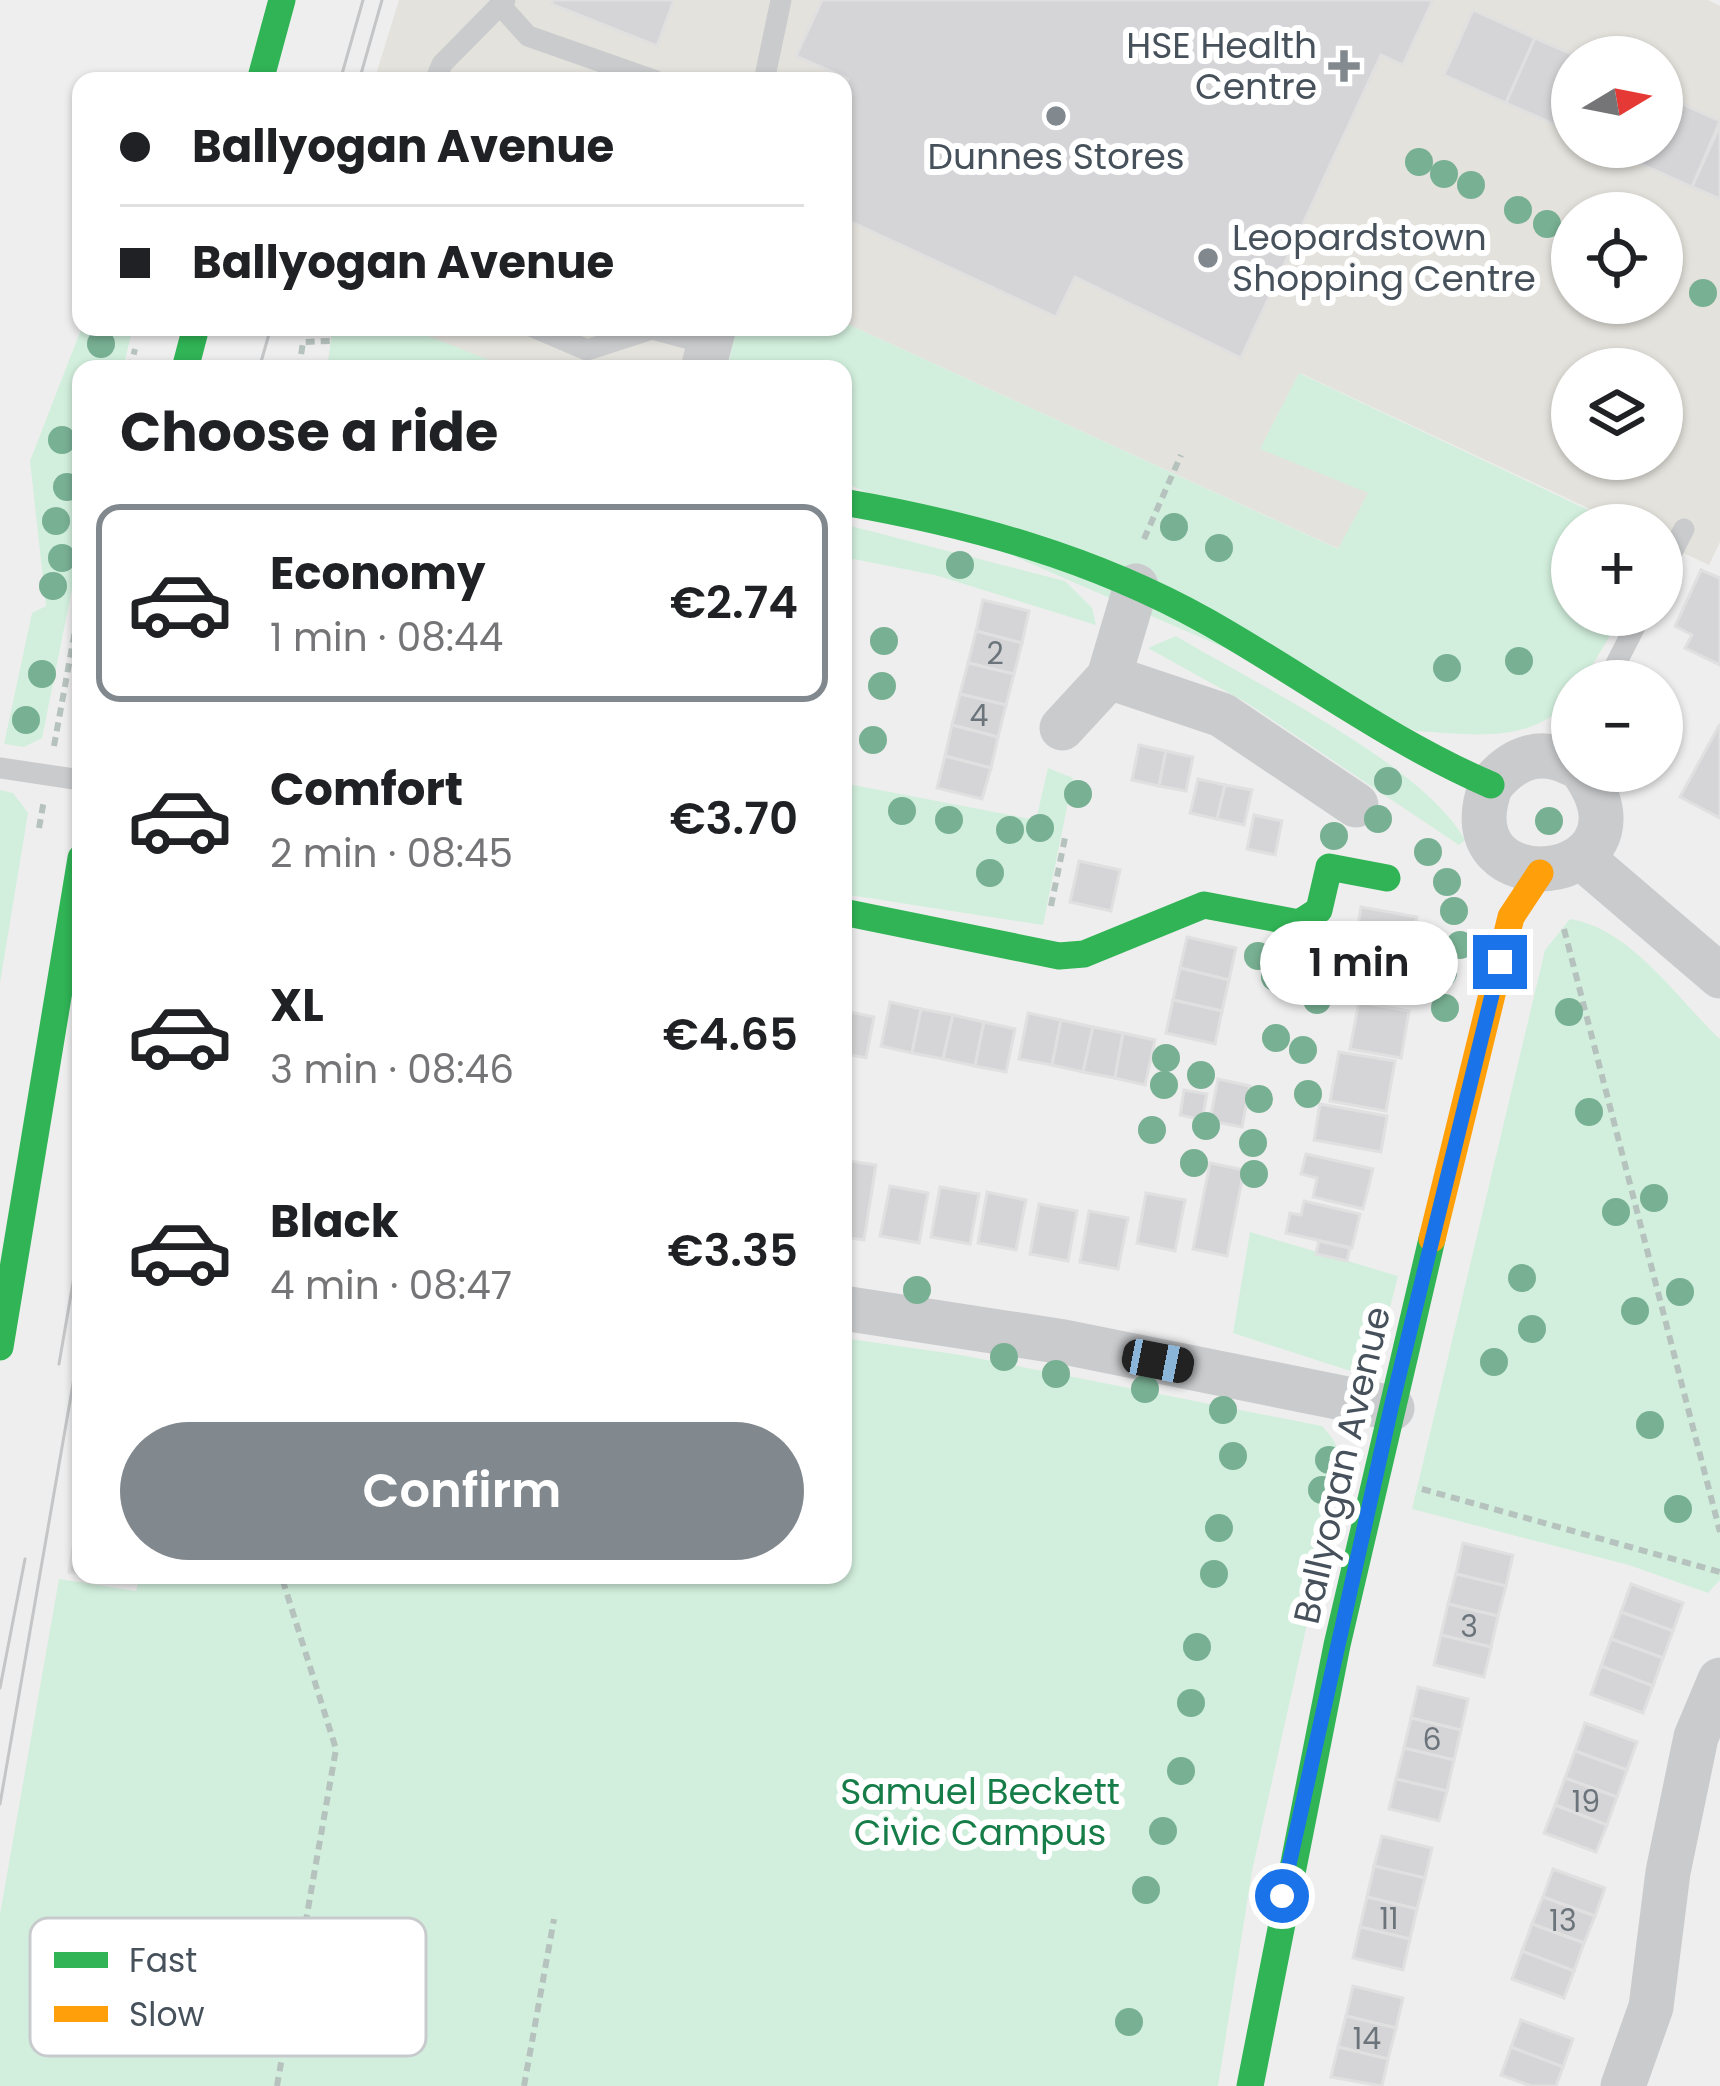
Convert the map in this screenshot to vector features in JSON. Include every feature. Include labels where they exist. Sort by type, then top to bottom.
[{"type":"street","points":[[262,72],[281,0]]},
{"type":"street","points":[[852,504],[1010,540],[1130,583],[1210,623],[1402,747],[1491,784]]},
{"type":"street","points":[[1062,728],[1108,677],[1130,583]]},
{"type":"street","points":[[1108,677],[1222,715],[1356,805]]},
{"type":"street","points":[[1551,759],[1522,759],[1491,784],[1485,829],[1496,850],[1517,867],[1561,865],[1720,976]]},
{"type":"street","points":[[1561,865],[1600,827],[1595,792]]},
{"type":"street","name":"Ballyogan Avenue","points":[[1250,2086],[1282,1896],[1391,1408],[1511,917],[1561,865]]},
{"type":"street","points":[[852,914],[1042,953],[1084,954],[1204,905],[1299,923],[1319,910],[1329,867],[1387,878]]},
{"type":"street","points":[[1,1332],[72,911]]},
{"type":"street","points":[[852,1309],[1064,1342],[1391,1408]]},
{"type":"street","points":[[1623,2086],[1651,2007],[1668,1872],[1696,1737],[1720,1680]]},
{"type":"lane","points":[[766,72],[781,0]]},
{"type":"lane","points":[[439,72],[503,3],[528,37],[630,72]]},
{"type":"lane","points":[[554,336],[587,350],[628,336]]},
{"type":"lane","points":[[677,336],[709,346]]},
{"type":"lane","points":[[0,768],[72,779]]},
{"type":"path","points":[[300,360],[303,342],[330,340],[331,336]]},
{"type":"path","points":[[1130,583],[1181,454]]},
{"type":"path","points":[[1042,953],[1066,833]]},
{"type":"path","points":[[1561,920],[1720,1532]]},
{"type":"path","points":[[1412,1487],[1720,1572]]},
{"type":"path","points":[[284,1584],[336,1749],[306,1918]]},
{"type":"path","points":[[524,2086],[554,1919]]},
{"type":"path","points":[[277,2086],[282,2056]]},
{"type":"shaded area","name":"Leopardstown Shopping Centre","points":[[399,0],[1708,0],[1720,6],[1720,542],[1709,565],[1683,553],[1683,504],[1579,504],[1300,373],[1369,493],[1339,549],[852,326],[852,72],[377,72]]},
{"type":"shaded area","points":[[332,336],[729,336],[724,360],[328,360]]},
{"type":"green space","points":[[852,326],[1338,549],[1368,493],[1260,449],[1299,373],[1576,504],[1551,504],[1551,636],[1610,636],[1595,660],[1551,660],[1551,716],[1539,723],[1500,734],[1416,731],[852,486],[852,360],[729,360],[735,336],[852,336]]},
{"type":"green space","points":[[79,336],[131,336],[125,360],[72,360],[72,589],[42,738],[24,747],[4,744],[32,613],[46,606],[30,461]]},
{"type":"green space","points":[[332,336],[428,336],[489,360],[328,360]]},
{"type":"green space","points":[[852,526],[1065,581],[1092,608],[1096,625],[935,575],[852,559]]},
{"type":"green space","points":[[1176,636],[1376,755],[1414,783],[1465,840],[1459,845],[1247,703],[1148,648]]},
{"type":"green space","points":[[1048,768],[1073,778],[1043,925],[852,895],[852,785],[1036,820]]},
{"type":"green space","points":[[0,790],[13,793],[28,813],[0,983]]},
{"type":"green space","points":[[1570,919],[1614,936],[1633,951],[1720,1039],[1720,1580],[1708,1593],[1629,1565],[1412,1509],[1545,950]]},
{"type":"green space","points":[[1250,1232],[1398,1276],[1372,1378],[1233,1333]]},
{"type":"green space","name":"Samuel Beckett Civic Campus","points":[[852,1339],[961,1355],[1322,1426],[1339,1454],[1340,1476],[1252,1871],[1218,2086],[0,2086],[0,1914],[59,1579],[136,1591],[138,1584],[852,1584]]},
{"type":"building","points":[[553,0],[674,0],[657,46],[551,4]]},
{"type":"building","points":[[822,0],[1433,0],[1403,65],[1381,55],[1241,358],[1075,277],[1056,317],[852,222],[852,72],[832,72],[796,56]]},
{"type":"building","points":[[1473,10],[1535,38],[1506,103],[1444,75]]},
{"type":"building","points":[[1535,38],[1551,45],[1551,123],[1506,103]]},
{"type":"building","points":[[1683,104],[1720,121],[1692,187],[1650,168],[1683,168]]},
{"type":"building","points":[[1720,125],[1720,199],[1692,187]]},
{"type":"building","points":[[1701,570],[1720,578],[1720,665],[1685,648],[1692,635],[1683,630],[1683,609]]},
{"type":"building","points":[[983,600],[1029,611],[1022,643],[976,631]]},
{"type":"building","points":[[976,631],[1022,643],[1014,674],[968,663]]},
{"type":"building","points":[[968,663],[1014,674],[1006,705],[960,694]]},
{"type":"building","points":[[960,694],[1006,705],[998,737],[952,725]]},
{"type":"building","points":[[1720,724],[1720,818],[1680,797]]},
{"type":"building","points":[[952,725],[998,737],[991,768],[945,756]]},
{"type":"building","points":[[1139,745],[1166,751],[1159,786],[1132,780]]},
{"type":"building","points":[[1166,751],[1193,757],[1186,791],[1159,786]]},
{"type":"building","points":[[945,756],[991,768],[982,799],[937,788]]},
{"type":"building","points":[[1198,779],[1225,785],[1217,819],[1190,813]]},
{"type":"building","points":[[1225,785],[1252,790],[1244,825],[1217,819]]},
{"type":"building","points":[[1254,815],[1282,821],[1275,855],[1247,849]]},
{"type":"building","points":[[1079,861],[1120,870],[1111,911],[1070,902]]},
{"type":"building","points":[[1361,907],[1417,917],[1408,966],[1422,968],[1417,1002],[1360,992],[1369,945],[1355,943]]},
{"type":"building","points":[[1187,937],[1236,948],[1229,980],[1180,968]]},
{"type":"building","points":[[1180,968],[1229,980],[1222,1011],[1173,1000]]},
{"type":"building","points":[[1173,1000],[1222,1011],[1215,1044],[1166,1033]]},
{"type":"building","points":[[890,1002],[921,1009],[912,1053],[881,1046]]},
{"type":"building","points":[[1359,1002],[1409,1011],[1401,1058],[1350,1049]]},
{"type":"building","points":[[921,1009],[953,1015],[943,1059],[912,1053]]},
{"type":"building","points":[[852,1012],[874,1017],[866,1058],[852,1055]]},
{"type":"building","points":[[1028,1013],[1061,1020],[1052,1065],[1019,1059]]},
{"type":"building","points":[[953,1015],[984,1022],[975,1066],[943,1059]]},
{"type":"building","points":[[1061,1020],[1093,1027],[1083,1072],[1052,1065]]},
{"type":"building","points":[[984,1022],[1015,1029],[1006,1072],[975,1066]]},
{"type":"building","points":[[1093,1027],[1123,1033],[1115,1078],[1083,1072]]},
{"type":"building","points":[[1123,1033],[1155,1040],[1145,1085],[1115,1078]]},
{"type":"building","points":[[1339,1052],[1395,1061],[1386,1111],[1330,1101]]},
{"type":"building","points":[[1218,1079],[1250,1086],[1242,1127],[1210,1121]]},
{"type":"building","points":[[1184,1090],[1207,1094],[1202,1120],[1180,1115]]},
{"type":"building","points":[[1320,1104],[1387,1116],[1381,1152],[1314,1140]]},
{"type":"building","points":[[1306,1154],[1373,1169],[1363,1209],[1313,1197],[1317,1178],[1301,1174]]},
{"type":"building","points":[[852,1161],[876,1165],[864,1240],[852,1238]]},
{"type":"building","points":[[1210,1163],[1244,1170],[1227,1256],[1193,1249]]},
{"type":"building","points":[[890,1186],[928,1193],[919,1243],[880,1236]]},
{"type":"building","points":[[940,1187],[979,1194],[970,1244],[931,1237]]},
{"type":"building","points":[[987,1192],[1026,1200],[1016,1250],[978,1243]]},
{"type":"building","points":[[1146,1193],[1185,1200],[1175,1251],[1137,1243]]},
{"type":"building","points":[[1304,1201],[1360,1214],[1352,1248],[1286,1233],[1290,1213],[1301,1215]]},
{"type":"building","points":[[1039,1204],[1077,1211],[1068,1261],[1030,1254]]},
{"type":"building","points":[[1089,1211],[1128,1218],[1118,1269],[1080,1262]]},
{"type":"building","points":[[1319,1241],[1350,1248],[1347,1261],[1316,1254]]},
{"type":"building","points":[[1463,1543],[1513,1555],[1506,1586],[1456,1574]]},
{"type":"building","points":[[1456,1574],[1506,1586],[1498,1616],[1448,1604]]},
{"type":"building","points":[[1631,1584],[1683,1603],[1673,1631],[1621,1612]]},
{"type":"building","points":[[1448,1604],[1498,1616],[1491,1647],[1441,1635]]},
{"type":"building","points":[[1621,1612],[1673,1631],[1663,1658],[1611,1639]]},
{"type":"building","points":[[1441,1635],[1491,1647],[1484,1677],[1434,1665]]},
{"type":"building","points":[[1611,1639],[1663,1658],[1653,1686],[1601,1666]]},
{"type":"building","points":[[1601,1666],[1653,1686],[1643,1713],[1591,1694]]},
{"type":"building","points":[[1418,1687],[1468,1699],[1461,1730],[1411,1718]]},
{"type":"building","points":[[1411,1718],[1461,1730],[1454,1760],[1404,1748]]},
{"type":"building","points":[[1585,1723],[1637,1742],[1627,1770],[1575,1751]]},
{"type":"building","points":[[1404,1748],[1454,1760],[1447,1791],[1396,1779]]},
{"type":"building","points":[[1575,1751],[1627,1770],[1617,1797],[1565,1778]]},
{"type":"building","points":[[1565,1778],[1617,1797],[1607,1825],[1555,1805]]},
{"type":"building","points":[[1396,1779],[1447,1791],[1439,1821],[1389,1809]]},
{"type":"building","points":[[1555,1805],[1607,1825],[1596,1852],[1544,1833]]},
{"type":"building","points":[[1382,1836],[1432,1848],[1425,1878],[1374,1866]]},
{"type":"building","points":[[1374,1866],[1425,1878],[1417,1909],[1367,1897]]},
{"type":"building","points":[[1553,1869],[1605,1888],[1595,1916],[1543,1897]]},
{"type":"building","points":[[1367,1897],[1417,1909],[1410,1939],[1360,1927]]},
{"type":"building","points":[[1543,1897],[1595,1916],[1584,1943],[1532,1924]]},
{"type":"building","points":[[1532,1924],[1584,1943],[1574,1971],[1522,1951]]},
{"type":"building","points":[[1360,1927],[1410,1939],[1403,1970],[1353,1958]]},
{"type":"building","points":[[1522,1951],[1574,1971],[1564,1998],[1512,1979]]},
{"type":"building","points":[[1353,1986],[1403,1998],[1396,2028],[1346,2016]]},
{"type":"building","points":[[1346,2016],[1396,2028],[1388,2059],[1338,2047]]},
{"type":"building","points":[[1521,2020],[1573,2039],[1563,2067],[1511,2047]]},
{"type":"building","points":[[1338,2047],[1388,2059],[1382,2086],[1331,2077]]},
{"type":"building","points":[[1511,2047],[1563,2067],[1556,2086],[1531,2086],[1501,2075]]},
{"type":"tram line","points":[[343,72],[363,0]]},
{"type":"tram line","points":[[362,72],[382,0]]},
{"type":"tram line","points":[[262,360],[268,336]]},
{"type":"tram line","points":[[59,1364],[72,1288]]},
{"type":"tram line","points":[[0,1804],[72,1390]]},
{"type":"tram line","points":[[0,1688],[25,1559]]},
{"type":"traffic: fast","points":[[262,72],[282,0]]},
{"type":"traffic: fast","points":[[187,360],[194,336]]},
{"type":"traffic: fast","points":[[852,504],[984,533],[1119,579],[1206,621],[1381,728],[1491,785]]},
{"type":"traffic: fast","points":[[852,914],[1059,956],[1084,954],[1204,905],[1299,923],[1319,910],[1329,867],[1387,878]]},
{"type":"traffic: fast","points":[[0,1347],[72,912]]},
{"type":"traffic: fast","points":[[1250,2086],[1337,1645],[1432,1239]]},
{"type":"traffic: slow","points":[[1432,1239],[1511,917],[1540,873]]},
{"type":"place","name":"HSE Health Centre","points":[[1344,66]]},
{"type":"place","name":"Dunnes Stores","points":[[1056,116]]},
{"type":"place","name":"Leopardstown Shopping Centre","points":[[1208,258]]},
{"type":"route","points":[[1282,1896],[1391,1408],[1500,962]]}]
